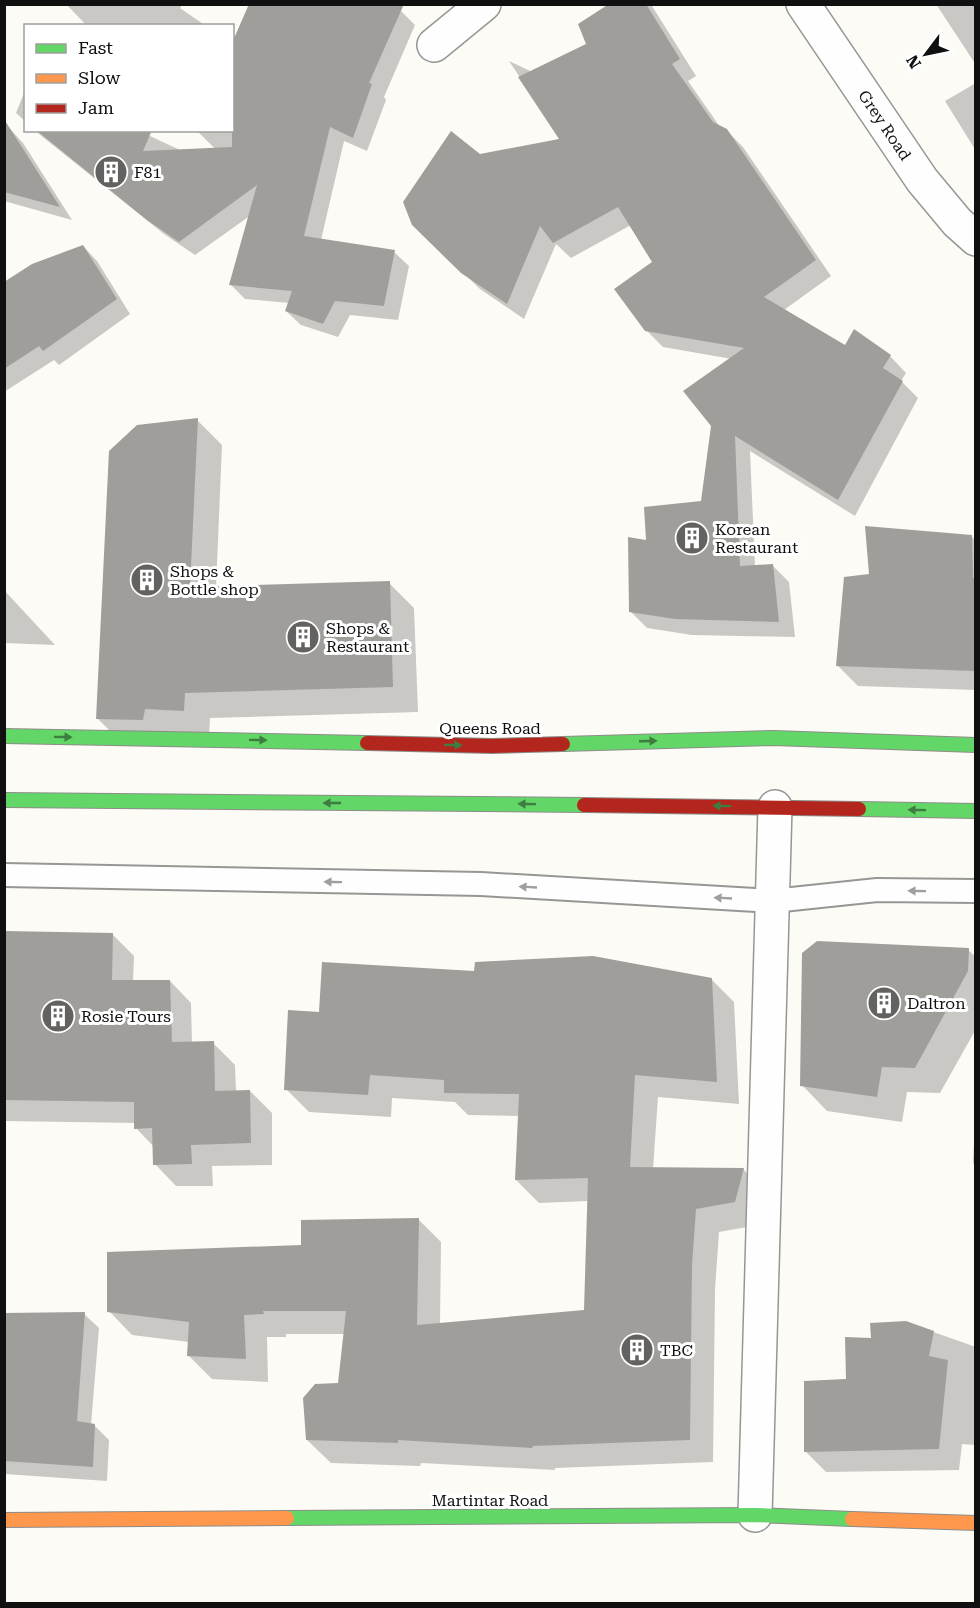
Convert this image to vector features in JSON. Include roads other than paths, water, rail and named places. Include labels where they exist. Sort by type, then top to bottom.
[{"type":"main road","name":"Queens Road","points":[[4,736],[492,746],[773,738],[975,745]]},
{"type":"main road","points":[[4,800],[975,811]]},
{"type":"main road","name":"Martintar Road","points":[[4,1520],[755,1515],[975,1523]]},
{"type":"street","points":[[434,45],[484,4]]},
{"type":"street","name":"Grey Road","points":[[802,4],[922,180],[957,222],[975,239]]},
{"type":"street","points":[[755,1515],[775,807]]},
{"type":"lane","points":[[4,875],[481,884],[773,902],[877,890],[975,891]]},
{"type":"place","name":"F81","points":[[111,172]]},
{"type":"place","name":"Korean Restaurant","points":[[692,538]]},
{"type":"place","name":"Shops & Bottle shop","points":[[147,580]]},
{"type":"place","name":"Shops & Restaurant","points":[[303,637]]},
{"type":"place","name":"Daltron","points":[[884,1003]]},
{"type":"place","name":"Rosie Tours","points":[[58,1016]]},
{"type":"place","name":"TBC","points":[[637,1350]]}]
